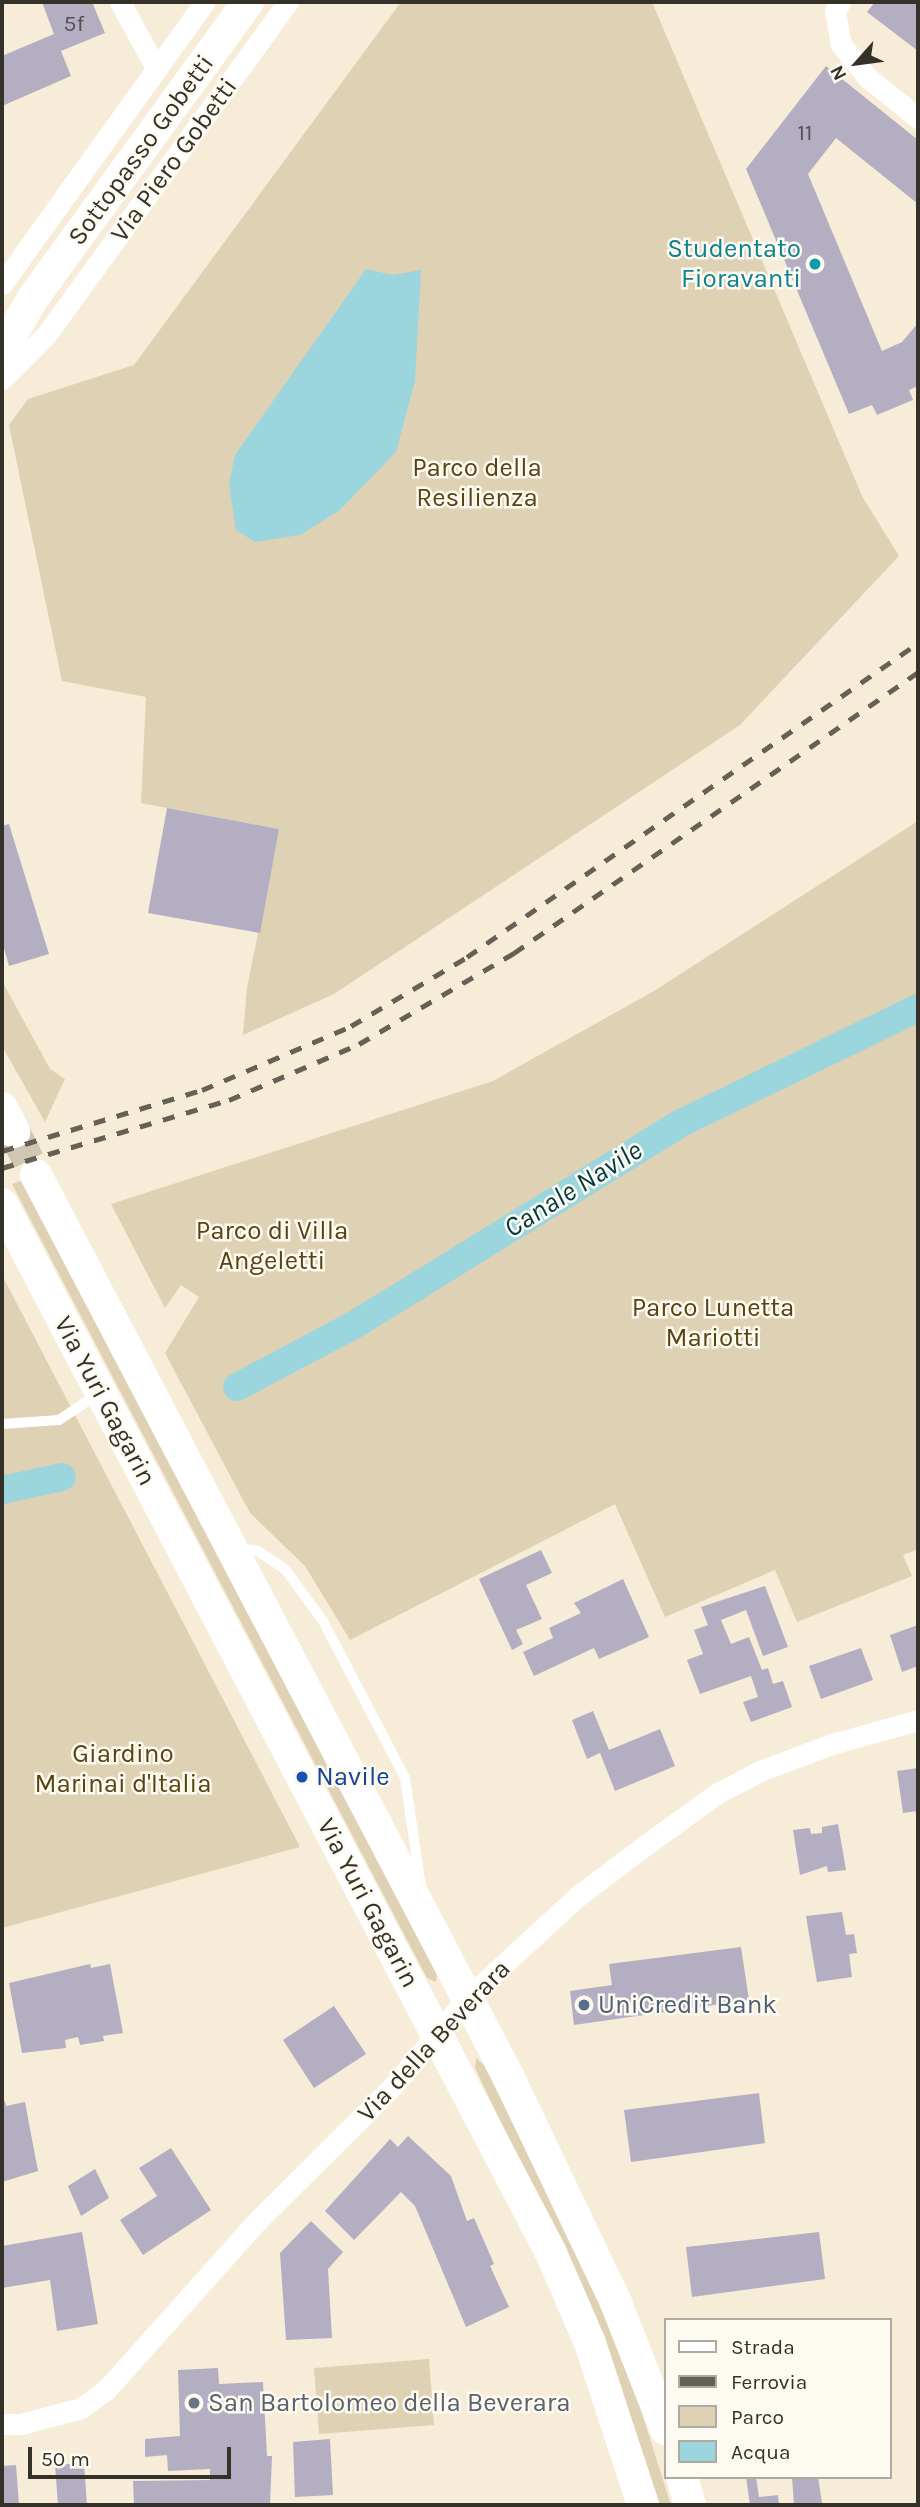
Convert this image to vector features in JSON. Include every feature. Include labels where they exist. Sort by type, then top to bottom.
[{"type":"main road","name":"Sottopasso Gobetti","points":[[2,351],[33,298],[248,2]]},
{"type":"main road","name":"Sottopasso Gobetti","points":[[2,329],[33,298]]},
{"type":"main road","name":"Via Yuri Gagarin","points":[[36,1175],[467,1998],[616,2303],[664,2425]]},
{"type":"main road","name":"Via Yuri Gagarin","points":[[2,1204],[562,2279],[590,2343],[642,2505]]},
{"type":"main road","points":[[683,2479],[690,2505]]},
{"type":"street","points":[[120,2],[156,68]]},
{"type":"street","points":[[2,284],[205,2]]},
{"type":"street","name":"Via Piero Gobetti","points":[[2,379],[46,335],[288,2]]},
{"type":"street","points":[[841,2],[835,11],[841,44],[867,77],[918,118]]},
{"type":"street","name":"Via della Beverara","points":[[2,2424],[21,2424],[72,2411],[106,2390],[259,2219],[438,2037],[467,1998],[578,1896],[716,1794],[798,1756],[918,1720]]},
{"type":"lane","points":[[2,1424],[59,1420],[83,1408],[100,1392]]},
{"type":"lane","points":[[231,1547],[258,1551],[298,1584],[323,1621],[401,1768],[415,1826],[424,1916]]},
{"type":"green space","name":"Parco della Resilienza","points":[[401,2],[652,2],[862,496],[899,556],[740,725],[334,994],[243,1035],[247,988],[279,829],[141,803],[146,697],[62,681],[9,425],[28,399],[134,365]]},
{"type":"green space","name":"Parco Lunetta Mariotti","points":[[918,821],[918,1549],[903,1555],[912,1576],[797,1622],[775,1570],[665,1617],[615,1504],[350,1640],[305,1566],[250,1513],[165,1353],[199,1297],[181,1285],[165,1308],[111,1204],[493,1081],[654,991]]},
{"type":"green space","points":[[2,981],[50,1069],[65,1079],[45,1122],[2,1046]]},
{"type":"green space","points":[[24,1180],[437,1973],[436,1982],[427,1978],[12,1184]]},
{"type":"green space","name":"Giardino Marinai d'Italia","points":[[2,1275],[300,1847],[2,1928]]},
{"type":"green space","points":[[476,2058],[484,2065],[618,2338],[671,2505],[660,2505],[604,2337],[475,2068]]},
{"type":"green space","points":[[429,2359],[434,2425],[319,2434],[314,2368]]},
{"type":"water","points":[[366,269],[392,275],[421,270],[415,381],[396,452],[340,510],[300,535],[255,542],[236,530],[229,484],[235,455]]},
{"type":"building","points":[[42,2],[92,2],[105,33],[61,51],[71,76],[2,106],[2,56],[54,34]]},
{"type":"building","points":[[875,2],[918,2],[918,51],[867,12]]},
{"type":"building","name":"Studentato Fioravanti","points":[[826,66],[918,140],[918,204],[836,138],[808,174],[882,351],[902,342],[918,323],[918,386],[909,390],[913,400],[877,415],[872,405],[849,414],[746,169]]},
{"type":"building","points":[[167,808],[279,829],[260,933],[148,913]]},
{"type":"building","points":[[9,824],[49,954],[9,966],[2,941],[2,826]]},
{"type":"building","points":[[541,1550],[552,1573],[526,1585],[542,1619],[516,1630],[523,1644],[512,1650],[479,1579]]},
{"type":"building","points":[[623,1579],[649,1637],[599,1659],[594,1648],[534,1676],[523,1652],[553,1638],[549,1628],[581,1613],[574,1603]]},
{"type":"building","points":[[765,1586],[788,1647],[763,1656],[746,1610],[721,1620],[731,1644],[749,1637],[762,1670],[768,1668],[773,1684],[783,1681],[792,1707],[751,1722],[743,1702],[758,1697],[751,1676],[700,1694],[687,1660],[703,1654],[694,1630],[708,1625],[701,1607]]},
{"type":"building","points":[[918,1625],[918,1666],[902,1672],[890,1635]]},
{"type":"building","points":[[861,1648],[873,1680],[821,1699],[809,1666]]},
{"type":"building","points":[[593,1711],[609,1750],[660,1729],[675,1766],[615,1791],[600,1753],[587,1759],[572,1720]]},
{"type":"building","points":[[918,1768],[918,1811],[903,1813],[897,1771]]},
{"type":"building","points":[[838,1824],[846,1870],[828,1872],[827,1866],[800,1875],[793,1830],[810,1828],[811,1834],[822,1833],[822,1827]]},
{"type":"building","points":[[842,1912],[846,1935],[854,1934],[857,1953],[849,1954],[852,1977],[817,1982],[806,1916]]},
{"type":"building","points":[[741,1947],[749,2000],[574,2025],[570,1991],[612,1985],[609,1964]]},
{"type":"building","points":[[90,1964],[91,1968],[110,1964],[123,2033],[103,2036],[104,2041],[80,2045],[78,2037],[65,2040],[66,2048],[22,2053],[9,1983]]},
{"type":"building","points":[[334,2006],[366,2054],[314,2088],[283,2040]]},
{"type":"building","points":[[759,2093],[765,2143],[631,2162],[624,2110]]},
{"type":"building","points":[[5,2101],[6,2106],[25,2102],[38,2171],[2,2182],[2,2102]]},
{"type":"building","points":[[408,2136],[451,2176],[467,2221],[474,2218],[494,2264],[490,2266],[509,2307],[466,2327],[415,2206],[401,2192],[354,2240],[325,2211],[390,2139],[398,2147]]},
{"type":"building","points":[[171,2148],[211,2210],[143,2255],[120,2220],[157,2196],[139,2168]]},
{"type":"building","points":[[95,2169],[109,2198],[81,2216],[68,2186]]},
{"type":"building","points":[[311,2221],[343,2252],[328,2269],[332,2338],[286,2340],[280,2253]]},
{"type":"building","points":[[82,2232],[98,2324],[57,2331],[50,2280],[2,2288],[2,2246]]},
{"type":"building","points":[[819,2232],[825,2279],[692,2297],[686,2247]]},
{"type":"building","points":[[218,2368],[219,2384],[263,2382],[267,2456],[272,2456],[270,2505],[134,2505],[133,2481],[210,2480],[210,2469],[168,2471],[167,2455],[145,2457],[145,2439],[180,2436],[178,2370]]},
{"type":"building","points":[[330,2439],[333,2495],[295,2497],[293,2442]]},
{"type":"building","points":[[84,2463],[87,2505],[58,2505],[55,2465]]},
{"type":"building","points":[[16,2465],[19,2505],[2,2505],[2,2466]]},
{"type":"building","points":[[746,2479],[756,2479],[759,2497],[778,2495],[779,2505],[750,2505]]},
{"type":"building","points":[[792,2479],[818,2479],[822,2503],[794,2505]]},
{"type":"waterway","name":"Canale Navile","points":[[237,1387],[354,1325],[679,1124],[918,1008]]},
{"type":"waterway","name":"Canale Navile","points":[[2,1490],[62,1477]]},
{"type":"tunnel","points":[[14,1132],[36,1175]]},
{"type":"railway","points":[[2,1151],[202,1090],[351,1026],[467,957],[918,643]]},
{"type":"railway","points":[[2,1168],[229,1100],[359,1044],[514,953],[918,672]]},
{"type":"place","name":"Studentato Fioravanti","points":[[815,264]]},
{"type":"place","name":"Navile","points":[[302,1777]]},
{"type":"place","name":"UniCredit Bank","points":[[584,2005]]},
{"type":"place","name":"San Bartolomeo della Beverara","points":[[194,2403]]},
{"type":"park label","name":"Parco di Villa Angeletti","points":[[272,1246]]}]
